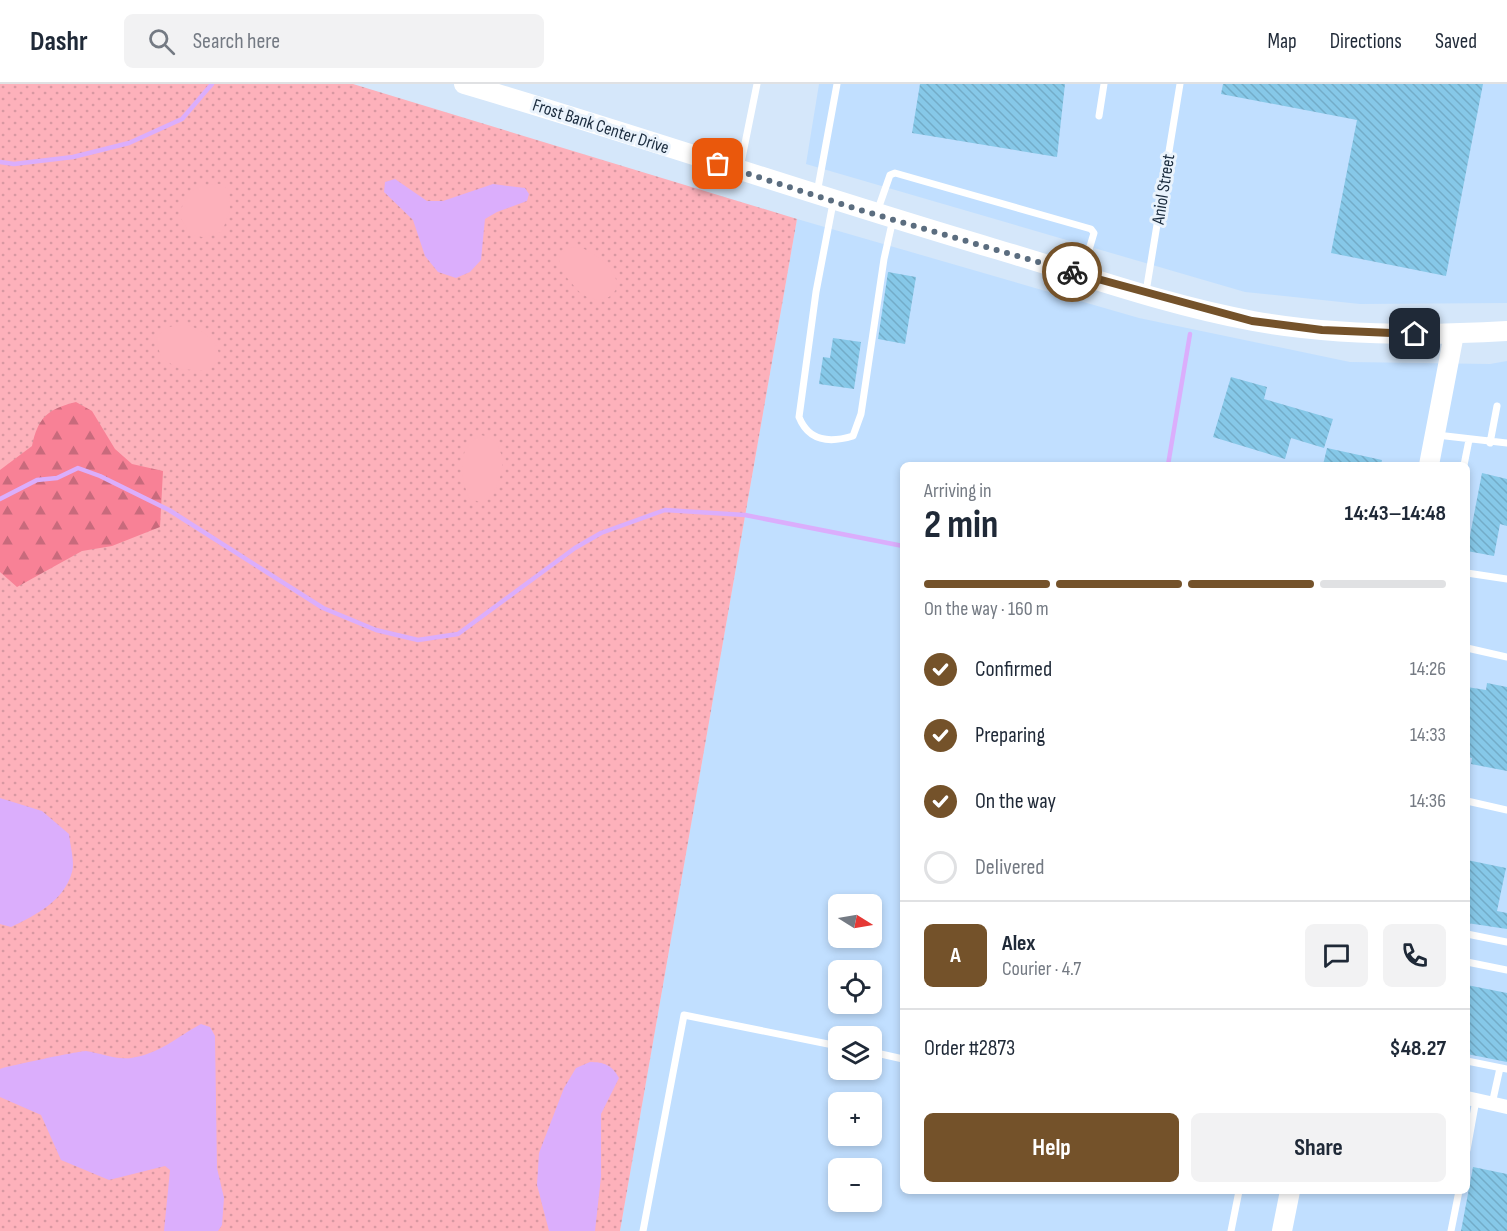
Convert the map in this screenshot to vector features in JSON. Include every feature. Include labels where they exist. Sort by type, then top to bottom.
[{"type":"main road","name":"Frost Bank Center Drive","points":[[464,84],[825,199],[1082,275],[1252,321],[1357,333],[1454,334],[1507,331]]},
{"type":"main road","points":[[1430,462],[1454,334]]},
{"type":"main road","points":[[1282,1231],[1289,1194]]},
{"type":"street","points":[[1472,1099],[1507,1107]]},
{"type":"lane","points":[[740,171],[757,84]]},
{"type":"lane","points":[[837,84],[816,292],[799,417],[804,429],[819,440],[834,442],[853,436],[861,414],[882,269],[890,175],[895,173],[1091,229],[1094,233],[1082,275]]},
{"type":"lane","points":[[1099,116],[1104,84]]},
{"type":"lane","name":"Aniol Street","points":[[1145,293],[1180,84]]},
{"type":"lane","points":[[1490,443],[1497,406]]},
{"type":"lane","points":[[1435,434],[1490,443],[1507,443]]},
{"type":"lane","points":[[1465,462],[1469,440]]},
{"type":"lane","points":[[1470,573],[1507,579]]},
{"type":"lane","points":[[1470,649],[1507,657]]},
{"type":"lane","points":[[1470,802],[1507,810]]},
{"type":"lane","points":[[1470,935],[1507,942]]},
{"type":"lane","points":[[1470,963],[1507,970]]},
{"type":"lane","points":[[643,1231],[684,1015],[828,1044]]},
{"type":"lane","points":[[882,1054],[900,1058]]},
{"type":"lane","points":[[1470,1061],[1504,1068],[1492,1104]]},
{"type":"lane","points":[[1470,1119],[1472,1099]]},
{"type":"lane","points":[[1231,1231],[1238,1194]]},
{"type":"lane","points":[[1451,1231],[1458,1194]]},
{"type":"shaded area","points":[[0,84],[353,84],[797,219],[620,1231],[0,1231]]},
{"type":"shaded area","points":[[819,84],[1507,84],[1507,303],[1360,304],[1245,292],[806,164]]},
{"type":"shaded area","points":[[395,179],[427,201],[443,201],[493,184],[525,188],[529,194],[527,201],[485,219],[481,260],[470,272],[456,278],[438,272],[425,256],[413,220],[384,192],[385,182]]},
{"type":"shaded area","points":[[219,184],[229,189],[230,210],[222,232],[202,237],[190,234],[179,215],[185,200],[197,188]]},
{"type":"shaded area","points":[[797,219],[1139,318],[1350,362],[1490,364],[1507,361],[1507,1231],[620,1231]]},
{"type":"shaded area","points":[[572,247],[591,252],[612,271],[616,281],[616,290],[611,296],[593,299],[583,295],[565,275],[560,264],[560,254]]},
{"type":"shaded area","points":[[186,325],[194,327],[215,343],[218,358],[215,365],[207,371],[180,369],[161,358],[156,339],[159,335],[168,328]]},
{"type":"shaded area","points":[[481,435],[491,439],[498,446],[502,466],[496,487],[482,503],[469,498],[462,472],[467,447]]},
{"type":"shaded area","points":[[0,798],[42,811],[69,834],[73,858],[73,868],[68,882],[56,899],[39,912],[11,927],[0,924]]},
{"type":"shaded area","points":[[201,1024],[210,1027],[215,1036],[217,1168],[224,1198],[222,1225],[218,1231],[164,1231],[170,1170],[165,1166],[109,1180],[61,1160],[41,1115],[0,1097],[0,1069],[86,1051],[120,1058],[141,1056],[159,1049]]},
{"type":"shaded area","points":[[590,1062],[607,1065],[619,1078],[601,1114],[601,1177],[595,1231],[549,1231],[537,1185],[539,1153],[564,1088],[576,1068]]},
{"type":"green space","points":[[76,402],[92,411],[115,449],[132,464],[163,471],[160,527],[112,546],[82,551],[17,587],[0,572],[0,470],[32,446],[37,428],[51,411]]},
{"type":"building","points":[[920,84],[1065,84],[1057,157],[912,133]]},
{"type":"building","points":[[1223,84],[1483,84],[1446,276],[1331,253],[1357,120],[1221,94]]},
{"type":"building","points":[[888,272],[916,277],[905,344],[878,339]]},
{"type":"building","points":[[833,338],[861,342],[854,389],[819,384],[823,357],[830,358]]},
{"type":"building","points":[[1231,377],[1267,387],[1264,399],[1333,419],[1324,448],[1291,438],[1285,459],[1213,437]]},
{"type":"building","points":[[1327,448],[1382,460],[1382,462],[1324,462]]},
{"type":"building","points":[[1482,473],[1507,479],[1507,526],[1500,524],[1494,556],[1470,552],[1470,535]]},
{"type":"building","points":[[1487,683],[1507,687],[1507,771],[1471,764],[1470,687],[1486,690]]},
{"type":"building","points":[[1470,861],[1506,868],[1497,911],[1507,913],[1507,929],[1470,923]]},
{"type":"building","points":[[1470,986],[1507,993],[1507,1062],[1470,1055]]},
{"type":"building","points":[[1473,1167],[1507,1174],[1507,1231],[1461,1231],[1468,1194],[1470,1194]]},
{"type":"waterway","points":[[0,162],[14,164],[73,157],[129,143],[182,119],[212,84]]},
{"type":"waterway","points":[[1169,462],[1190,334]]},
{"type":"waterway","points":[[0,499],[37,480],[57,478],[78,468],[100,476],[169,510],[323,608],[376,630],[418,640],[458,634],[575,548],[601,533],[665,510],[745,515],[900,545]]},
{"type":"way so far","points":[[718,164],[860,210],[1072,272]]},
{"type":"route","points":[[1072,272],[1252,321],[1357,333],[1415,334]]}]
